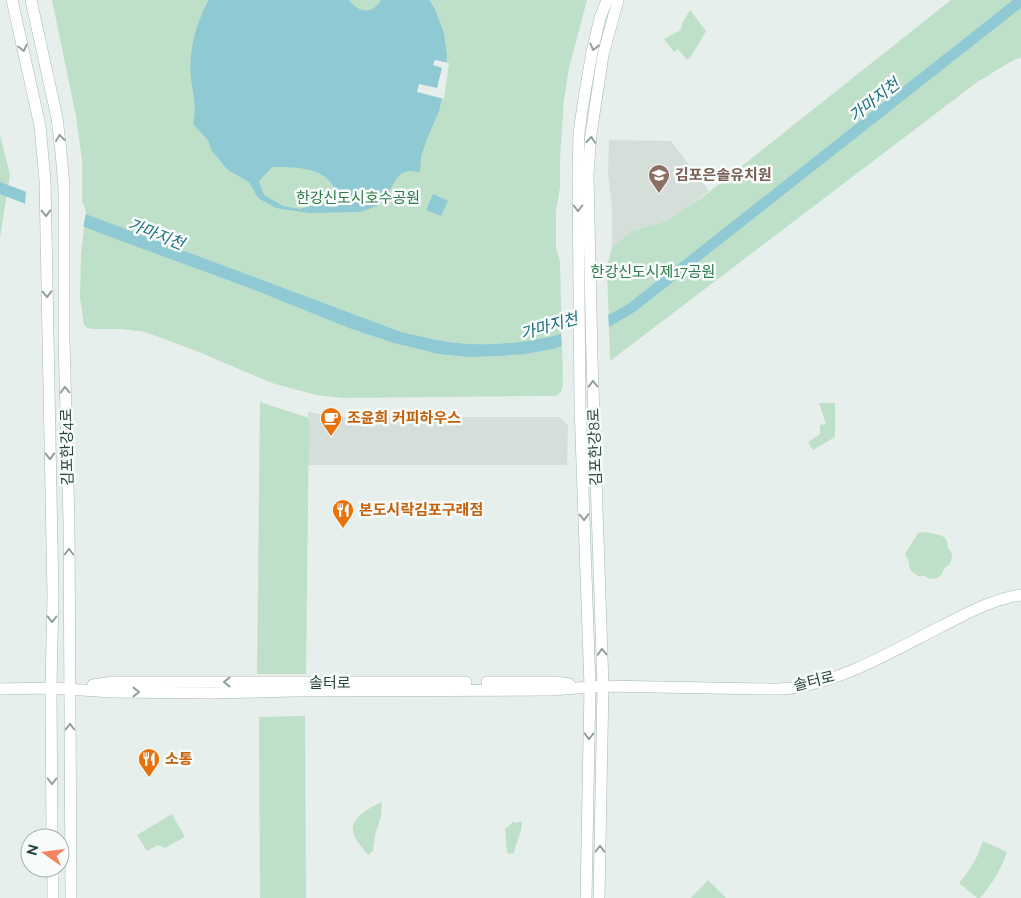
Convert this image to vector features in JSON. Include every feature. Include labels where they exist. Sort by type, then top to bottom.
[{"type":"street","name":"김포한강4로","points":[[12,0],[40,126],[45,180],[53,595],[51,688],[52,828]]},
{"type":"street","name":"김포한강4로","points":[[32,0],[57,118],[62,152],[64,187],[64,340],[69,522],[71,898]]},
{"type":"street","name":"김포한강8로","points":[[586,898],[590,687],[580,406],[578,175],[579,133],[584,98],[592,52],[600,18],[607,0]]},
{"type":"street","name":"김포한강8로","points":[[599,898],[603,686],[588,174],[591,134],[603,55],[618,0]]},
{"type":"street","name":"솔터로","points":[[0,689],[70,688],[112,692],[211,692],[551,690],[603,686],[792,688],[857,669],[974,610],[994,602],[1021,595]]},
{"type":"street","points":[[53,878],[53,898]]},
{"type":"shaded area","name":"김포은솔유치원","points":[[609,140],[671,141],[709,191],[673,218],[632,231],[612,247],[612,206],[608,174]]},
{"type":"shaded area","points":[[308,412],[337,417],[559,417],[568,425],[567,465],[307,465]]},
{"type":"green space","name":"한강신도시호수공원","points":[[52,0],[587,0],[569,68],[564,100],[560,188],[556,210],[556,247],[560,262],[563,385],[561,392],[555,396],[344,398],[316,395],[272,383],[194,350],[145,332],[87,328],[84,325],[80,297],[81,254],[86,211],[82,201],[82,161],[76,116]]},
{"type":"green space","name":"한강신도시제17공원","points":[[951,0],[1021,0],[1021,57],[976,83],[610,361],[607,267],[612,247],[632,231],[667,221],[704,196]]},
{"type":"green space","points":[[690,10],[706,31],[687,60],[678,49],[674,52],[664,39],[681,30],[682,23]]},
{"type":"green space","points":[[0,135],[10,175],[0,238]]},
{"type":"green space","points":[[260,402],[309,418],[306,674],[257,674]]},
{"type":"green space","points":[[819,403],[835,403],[835,437],[813,450],[808,442],[820,434],[820,425],[826,424]]},
{"type":"green space","points":[[926,532],[944,537],[952,556],[942,574],[934,579],[918,576],[912,572],[905,554],[918,533]]},
{"type":"green space","points":[[305,716],[306,898],[260,898],[259,717]]},
{"type":"green space","points":[[382,802],[381,816],[375,835],[373,851],[368,855],[355,837],[353,826],[358,817]]},
{"type":"green space","points":[[172,814],[185,837],[165,848],[158,845],[147,851],[137,835]]},
{"type":"green space","points":[[513,822],[517,823],[522,822],[521,830],[514,853],[509,854],[507,852],[505,829]]},
{"type":"green space","points":[[983,841],[1007,852],[992,882],[980,898],[977,898],[959,883],[973,863]]},
{"type":"green space","points":[[708,880],[726,898],[691,898]]},
{"type":"water","points":[[209,0],[349,0],[361,10],[370,10],[381,0],[429,0],[435,9],[444,33],[447,56],[439,111],[421,156],[420,172],[408,171],[401,174],[377,206],[360,212],[309,213],[276,208],[258,198],[249,182],[228,170],[212,151],[208,140],[193,124],[195,106],[190,68],[194,38]],"holes":[[[272,167],[314,171],[329,180],[336,191],[337,199],[300,209],[283,206],[264,195],[259,181]]]},
{"type":"water","points":[[1013,0],[1021,0],[1021,8],[636,311],[611,326],[553,349],[525,354],[469,357],[439,354],[394,343],[349,328],[252,289],[0,194],[0,182],[398,331],[443,341],[470,344],[503,344],[554,336],[586,326],[628,304]]},
{"type":"water","points":[[433,194],[448,201],[441,216],[426,210]]},
{"type":"pier","points":[[435,60],[449,63],[444,99],[417,92],[419,84],[437,88],[442,68],[433,65]]},
{"type":"pier","points":[[26,189],[86,212],[83,229],[25,206]]},
{"type":"pier","points":[[608,312],[609,329],[562,348],[561,331]]},
{"type":"place","name":"김포은솔유치원","points":[[659,194]]},
{"type":"place","name":"조윤희 커피하우스","points":[[331,437]]},
{"type":"place","name":"본도시락김포구래점","points":[[343,529]]},
{"type":"place","name":"소통","points":[[149,778]]},
{"type":"water label","name":"가마지천","points":[[874,100]]},
{"type":"water label","name":"가마지천","points":[[156,234]]},
{"type":"water label","name":"가마지천","points":[[549,326]]}]
